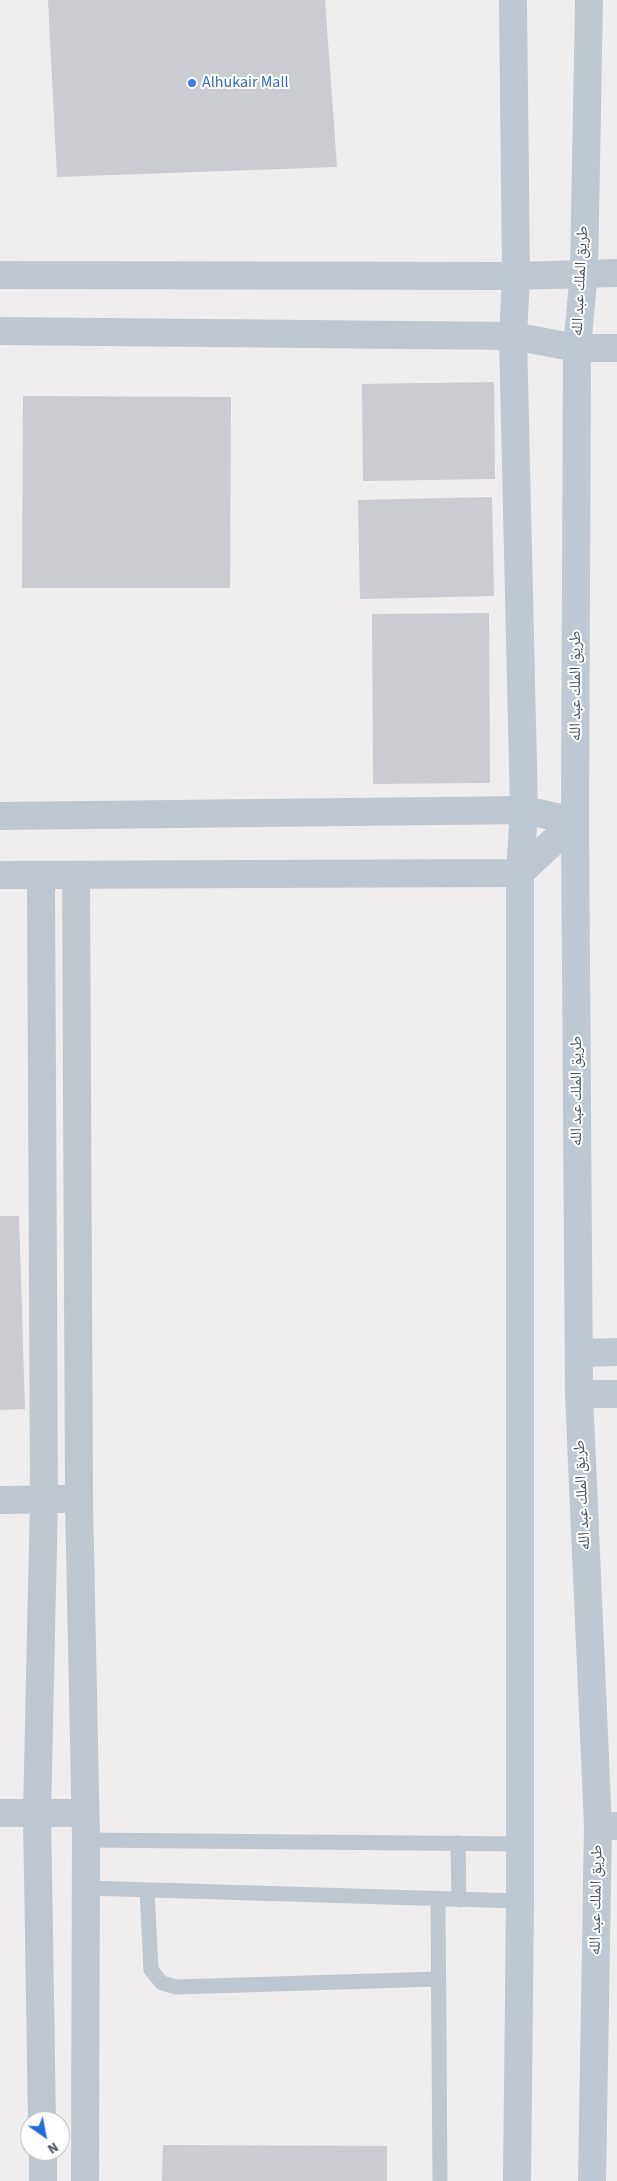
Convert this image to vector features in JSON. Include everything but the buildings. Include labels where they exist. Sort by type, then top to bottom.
[{"type":"main road","points":[[513,0],[516,276],[513,336],[524,810],[520,873],[520,1901],[516,2181]]},
{"type":"main road","name":"طريق الملك عبد الله","points":[[589,0],[584,272],[577,348],[575,821],[579,1394],[608,1826],[592,2181]]},
{"type":"street","points":[[0,275],[516,276],[584,272],[617,273]]},
{"type":"street","points":[[0,331],[513,336],[577,348],[617,348]]},
{"type":"street","points":[[0,816],[524,810],[575,821]]},
{"type":"street","points":[[0,875],[520,873],[575,821]]},
{"type":"street","points":[[41,875],[44,1499],[37,1814],[42,2111]]},
{"type":"street","points":[[76,875],[79,1500],[86,1840],[85,2181]]},
{"type":"street","points":[[580,1353],[617,1352]]},
{"type":"street","points":[[579,1394],[617,1394]]},
{"type":"street","points":[[0,1500],[79,1500]]},
{"type":"street","points":[[0,1814],[85,1812]]},
{"type":"street","points":[[43,2161],[43,2181]]},
{"type":"lane","points":[[86,1840],[520,1844]]},
{"type":"lane","points":[[458,1843],[459,1900]]},
{"type":"lane","points":[[86,1888],[520,1901]]},
{"type":"lane","points":[[146,1890],[151,1970],[162,1983],[176,1987],[438,1979]]},
{"type":"lane","points":[[438,1900],[440,2181]]},
{"type":"place","name":"Alhukair Mall","points":[[192,83]]}]
